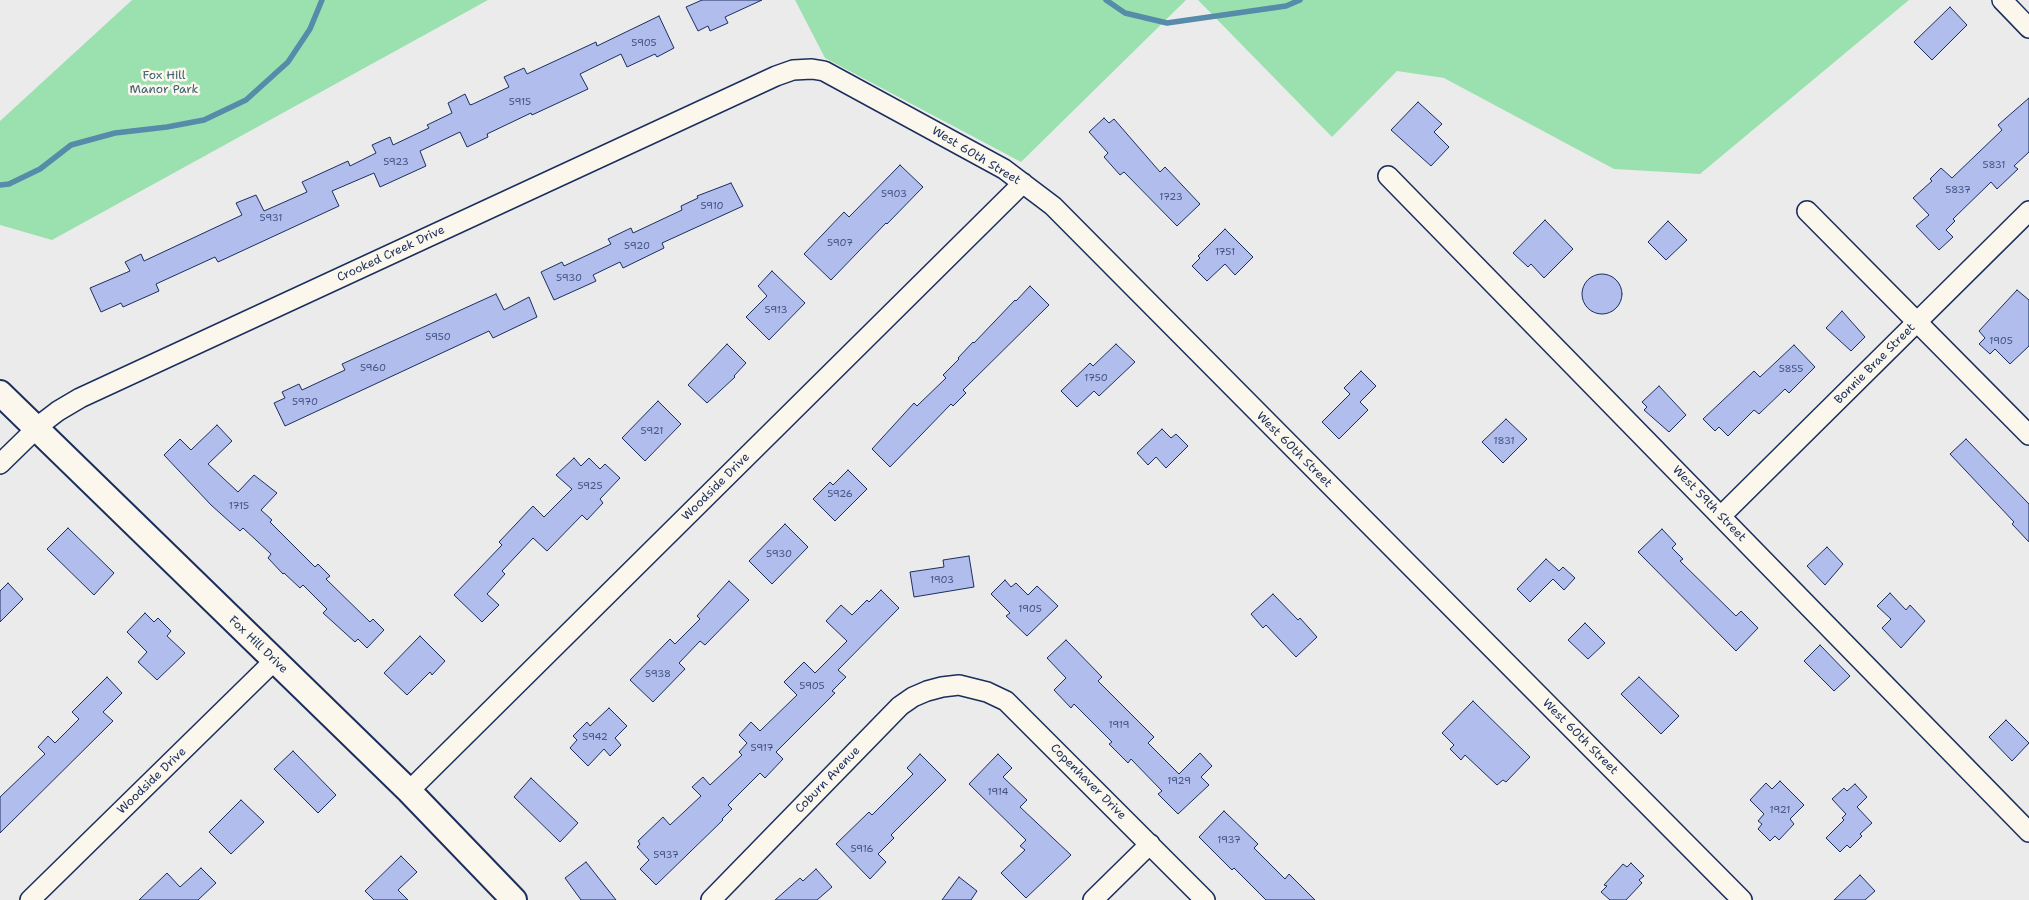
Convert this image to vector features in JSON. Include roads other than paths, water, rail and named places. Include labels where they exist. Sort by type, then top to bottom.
[{"type":"street","points":[[2002,0],[2029,28]]},
{"type":"street","name":"West 60th Street","points":[[799,70],[812,69],[830,73],[987,159],[1023,183],[1052,206],[1742,900]]},
{"type":"street","name":"Crooked Creek Drive","points":[[0,464],[36,429],[58,411],[80,398],[776,76],[799,70]]},
{"type":"street","name":"West 59th Street","points":[[1388,176],[2029,832]]},
{"type":"street","name":"Woodside Drive","points":[[409,791],[1023,183]]},
{"type":"street","points":[[1807,211],[2029,435]]},
{"type":"street","name":"Bonnie Brae Street","points":[[1721,516],[2029,211]]},
{"type":"street","name":"Fox Hill Drive","points":[[0,393],[409,791],[512,899]]},
{"type":"street","name":"Woodside Drive","points":[[30,900],[274,661]]},
{"type":"street","name":"Copenhaver Drive","points":[[958,686],[988,692],[1006,701],[1205,900]]},
{"type":"street","name":"Coburn Avenue","points":[[711,900],[900,706],[927,691],[942,687],[958,686]]},
{"type":"street","points":[[1093,900],[1150,844]]},
{"type":"waterway","points":[[0,185],[9,184],[40,169],[71,145],[115,133],[167,127],[204,120],[246,100],[288,62],[310,29],[322,0]]},
{"type":"waterway","points":[[1106,0],[1125,13],[1167,23],[1286,6],[1300,0]]},
{"type":"park label","name":"Fox Hill Manor Park","points":[[164,83]]}]
